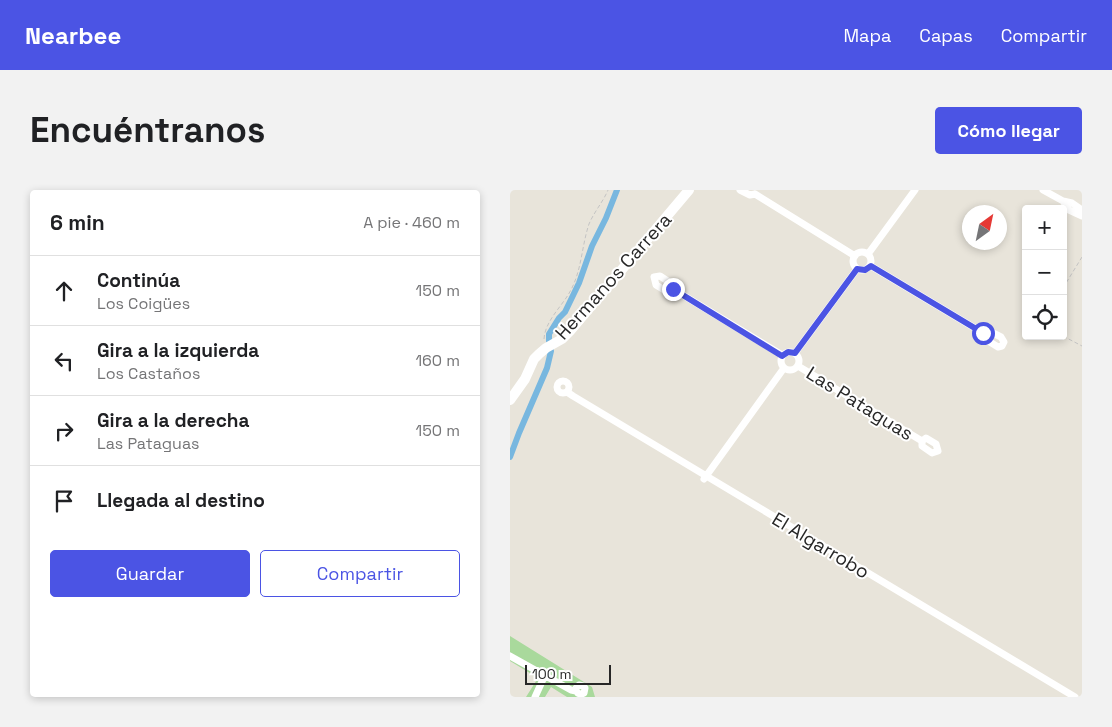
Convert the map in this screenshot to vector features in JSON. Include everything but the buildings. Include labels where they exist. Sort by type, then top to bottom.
[{"type":"street","name":"Hermanos Carrera","points":[[510,400],[526,379],[534,360],[546,348],[562,339],[570,331],[689,190]]},
{"type":"street","points":[[740,190],[750,195],[754,192],[855,256]]},
{"type":"street","points":[[868,254],[915,190]]},
{"type":"street","points":[[1043,190],[1063,201],[1072,203],[1082,210]]},
{"type":"street","points":[[1063,201],[1069,210],[1082,216]]},
{"type":"street","points":[[861,252],[868,254],[872,261],[871,266],[865,270],[857,269],[853,263],[855,256],[861,252]]},
{"type":"street","points":[[871,266],[983,333]]},
{"type":"street","points":[[795,353],[857,269]]},
{"type":"street","points":[[673,289],[782,356]]},
{"type":"street","points":[[788,352],[795,353],[799,359],[798,366],[792,370],[784,368],[781,361],[782,356],[788,352]]},
{"type":"street","name":"Las Pataguas","points":[[798,366],[922,441]]},
{"type":"street","points":[[705,478],[784,368]]},
{"type":"street","name":"El Algarrobo","points":[[565,393],[568,398],[1075,697]]},
{"type":"street","name":"El Algarrobo","points":[[705,478],[1066,697]]},
{"type":"street","points":[[510,656],[576,691]]},
{"type":"street","points":[[535,697],[545,675]]},
{"type":"path","points":[[546,348],[544,342],[546,329],[575,283],[589,224],[608,190]]},
{"type":"path","points":[[1067,281],[1082,257]]},
{"type":"path","points":[[1067,338],[1082,346]]},
{"type":"green space","points":[[510,636],[592,687],[595,697],[567,697],[551,687],[545,697],[526,697],[538,678],[510,661]]},
{"type":"waterway","points":[[549,341],[549,334],[565,312],[579,283],[592,246],[617,190]]},
{"type":"waterway","points":[[510,457],[547,368],[551,351]]},
{"type":"route","points":[[673,289],[782,356],[786,352],[795,353],[857,269],[862,271],[871,266],[983,333]]}]
